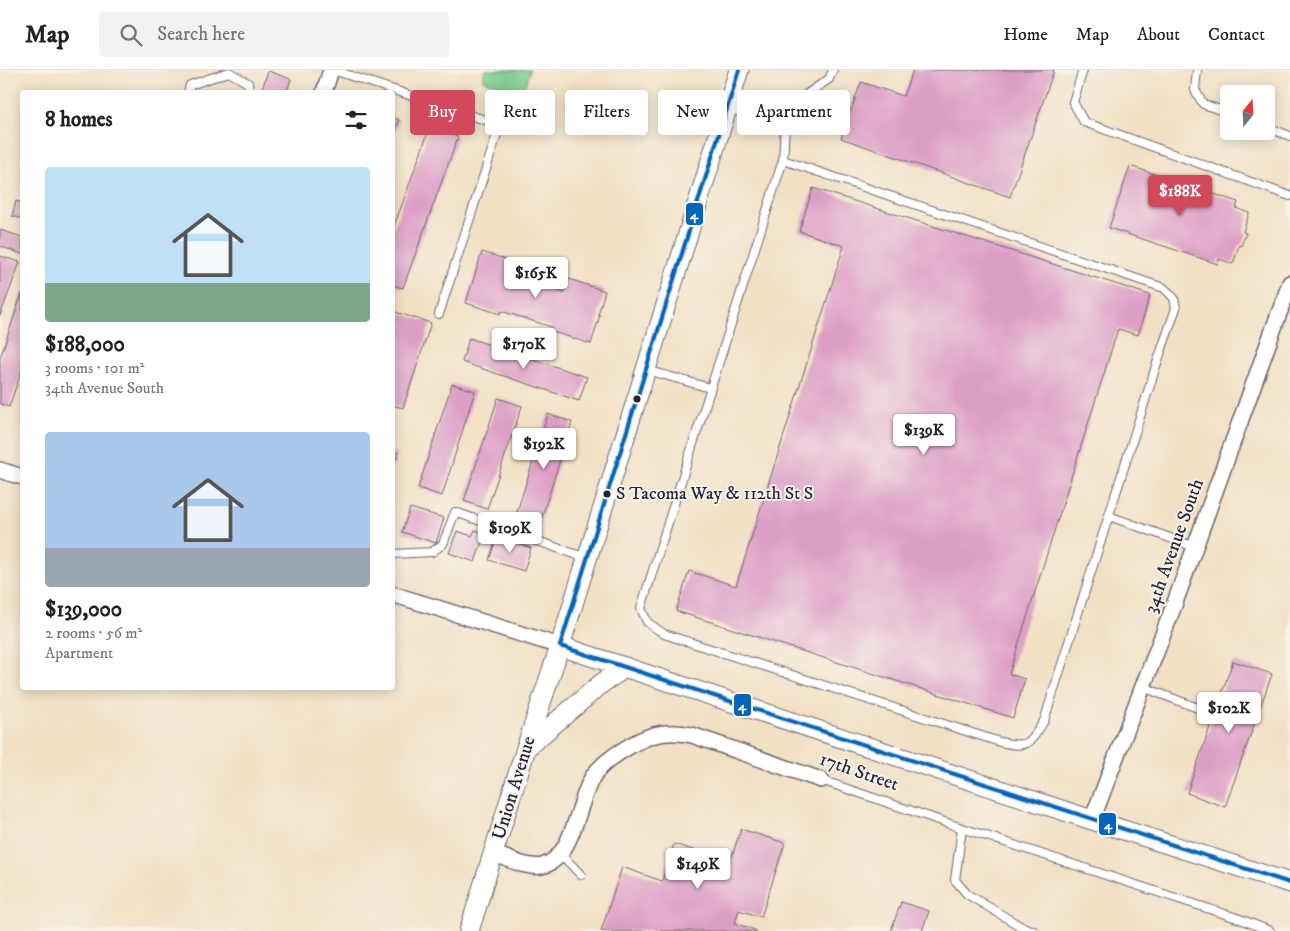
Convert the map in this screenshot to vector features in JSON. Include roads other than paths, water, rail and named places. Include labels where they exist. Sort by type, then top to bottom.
[{"type":"street","points":[[325,90],[332,70]]},
{"type":"street","name":"Union Avenue","points":[[727,108],[739,70]]},
{"type":"street","name":"Union Avenue","points":[[469,931],[560,646],[719,135]]},
{"type":"street","name":"34th Avenue South","points":[[1092,820],[1195,547],[1290,283]]},
{"type":"street","points":[[0,470],[20,476]]},
{"type":"street","points":[[395,595],[626,667],[1290,883]]},
{"type":"street","points":[[526,748],[602,683],[626,667]]},
{"type":"street","name":"17th Street","points":[[494,854],[532,866],[540,866],[550,862],[560,852],[572,831],[585,792],[595,774],[622,750],[655,734],[669,732],[692,735],[822,780]]},
{"type":"lane","points":[[332,70],[393,90]]},
{"type":"lane","points":[[813,90],[829,79],[833,70]]},
{"type":"lane","points":[[1084,70],[1073,102],[1084,122],[1290,196]]},
{"type":"lane","points":[[1197,70],[1194,90],[1203,104],[1220,110]]},
{"type":"lane","points":[[189,90],[190,85],[229,72],[248,83],[249,90]]},
{"type":"lane","points":[[395,91],[500,125],[439,314]]},
{"type":"lane","points":[[727,108],[737,111]]},
{"type":"lane","points":[[1275,131],[1290,136]]},
{"type":"lane","points":[[783,160],[1164,288],[1174,298],[1176,308],[1044,721],[1032,740],[1019,746],[990,739],[664,634],[647,622],[641,608],[783,160],[784,135]]},
{"type":"lane","points":[[645,370],[710,388]]},
{"type":"lane","points":[[395,554],[432,552],[443,544],[455,512],[586,558]]},
{"type":"lane","points":[[1109,516],[1195,547]]},
{"type":"lane","points":[[1143,687],[1203,710]]},
{"type":"lane","name":"17th Street","points":[[822,780],[1240,919],[1270,931]]},
{"type":"lane","points":[[962,828],[955,880],[967,894],[1020,926],[1034,931]]},
{"type":"lane","points":[[560,852],[581,875]]},
{"type":"place","name":"S Tacoma Way & 112th St S","points":[[607,494]]}]
